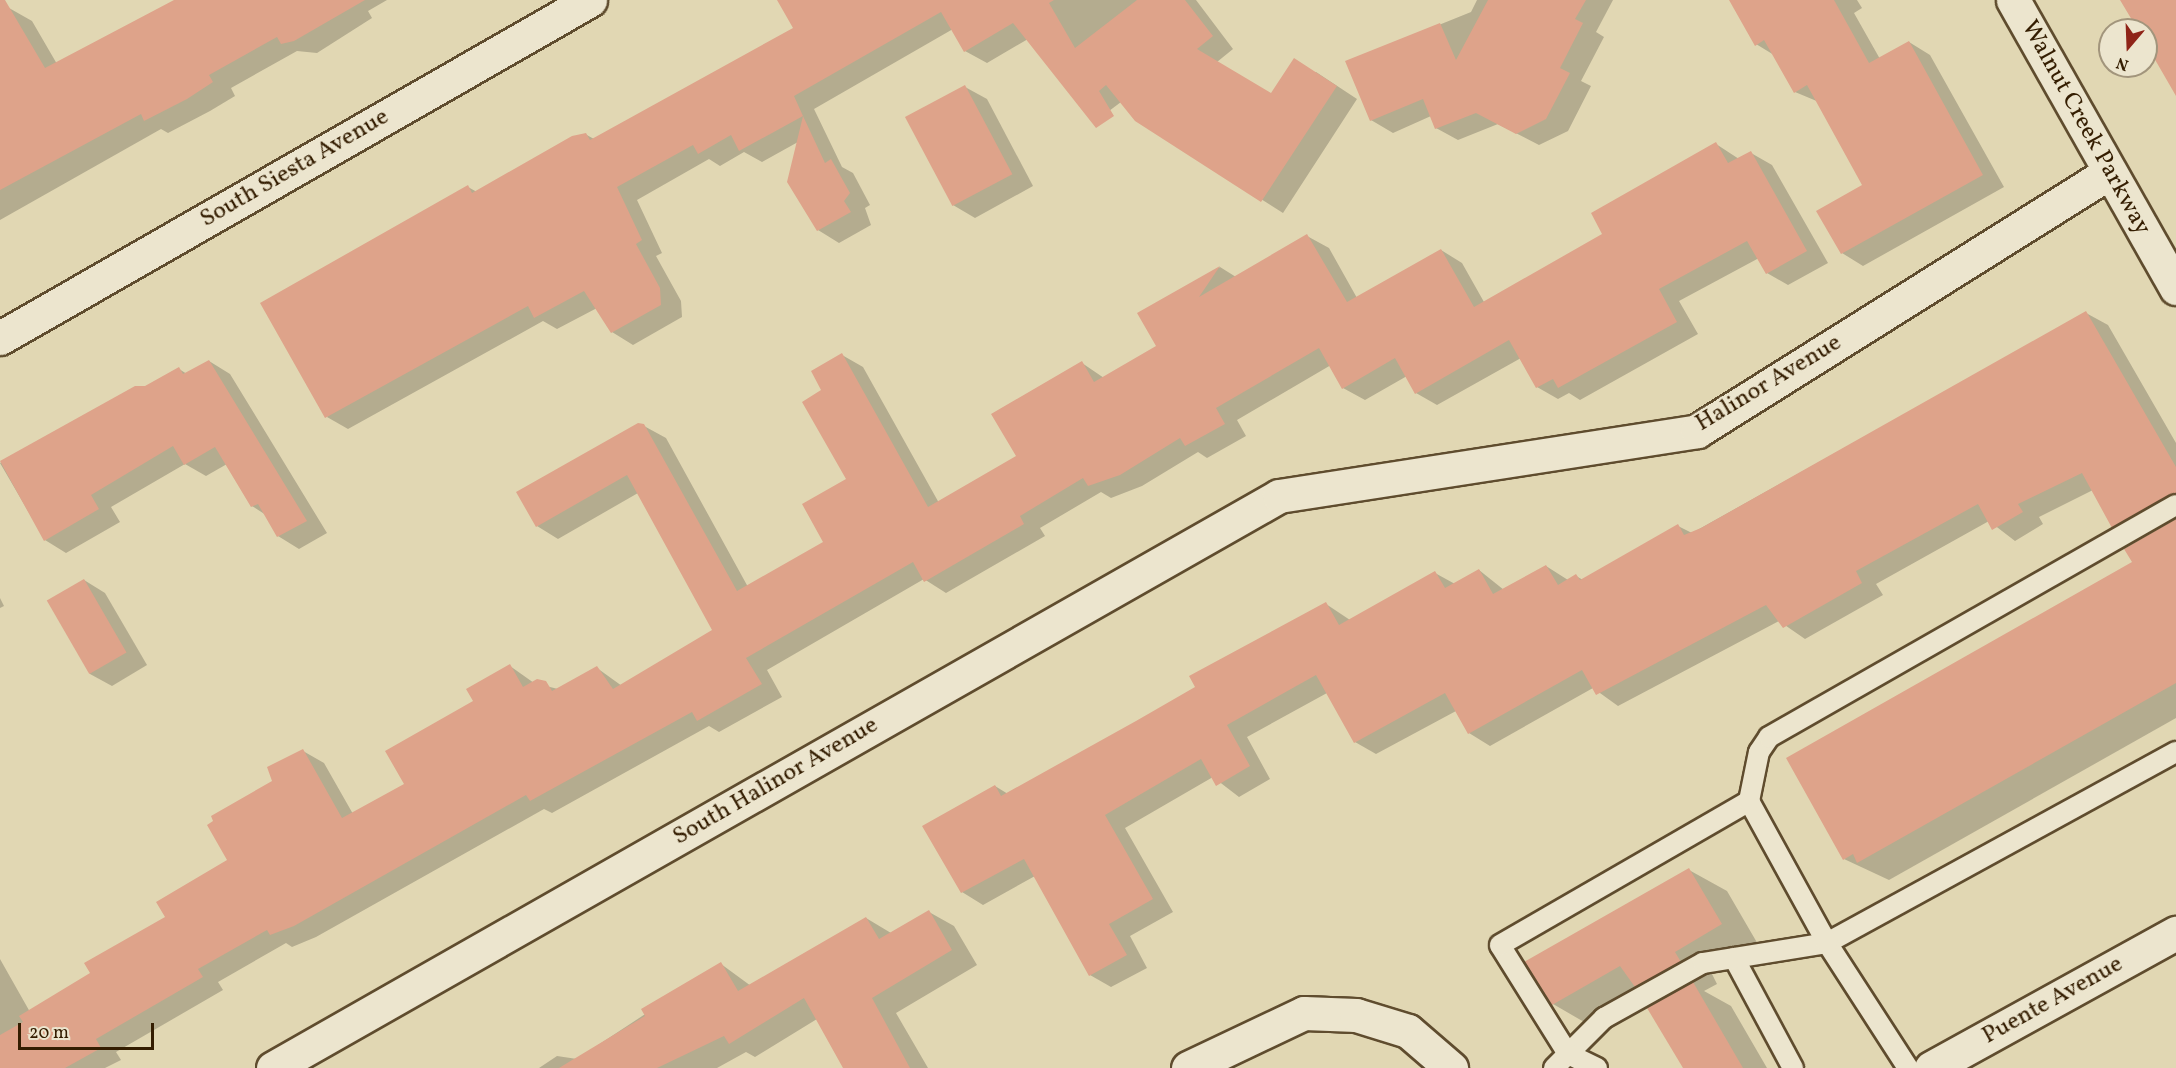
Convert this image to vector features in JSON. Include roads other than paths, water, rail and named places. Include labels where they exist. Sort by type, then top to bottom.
[{"type":"street","name":"South Siesta Avenue","points":[[0,338],[590,0]]},
{"type":"street","name":"Walnut Creek Parkway","points":[[2013,0],[2176,288]]},
{"type":"street","name":"Halinor Avenue","points":[[1279,496],[1697,431],[2109,173]]},
{"type":"street","name":"South Halinor Avenue","points":[[273,1068],[1279,496]]},
{"type":"street","name":"Puente Avenue","points":[[1931,1068],[2176,933]]},
{"type":"street","points":[[1188,1068],[1304,1013],[1356,1015],[1407,1031],[1451,1068]]},
{"type":"lane","points":[[1908,1068],[1827,943],[1749,801],[1759,752],[1769,737],[2176,505]]},
{"type":"lane","points":[[1561,1061],[1604,1018],[1703,963],[1827,943],[2176,752]]},
{"type":"lane","points":[[1561,1061],[1500,945],[1749,801]]},
{"type":"lane","points":[[1734,958],[1793,1068]]},
{"type":"lane","points":[[1561,1061],[1597,1068]]}]
